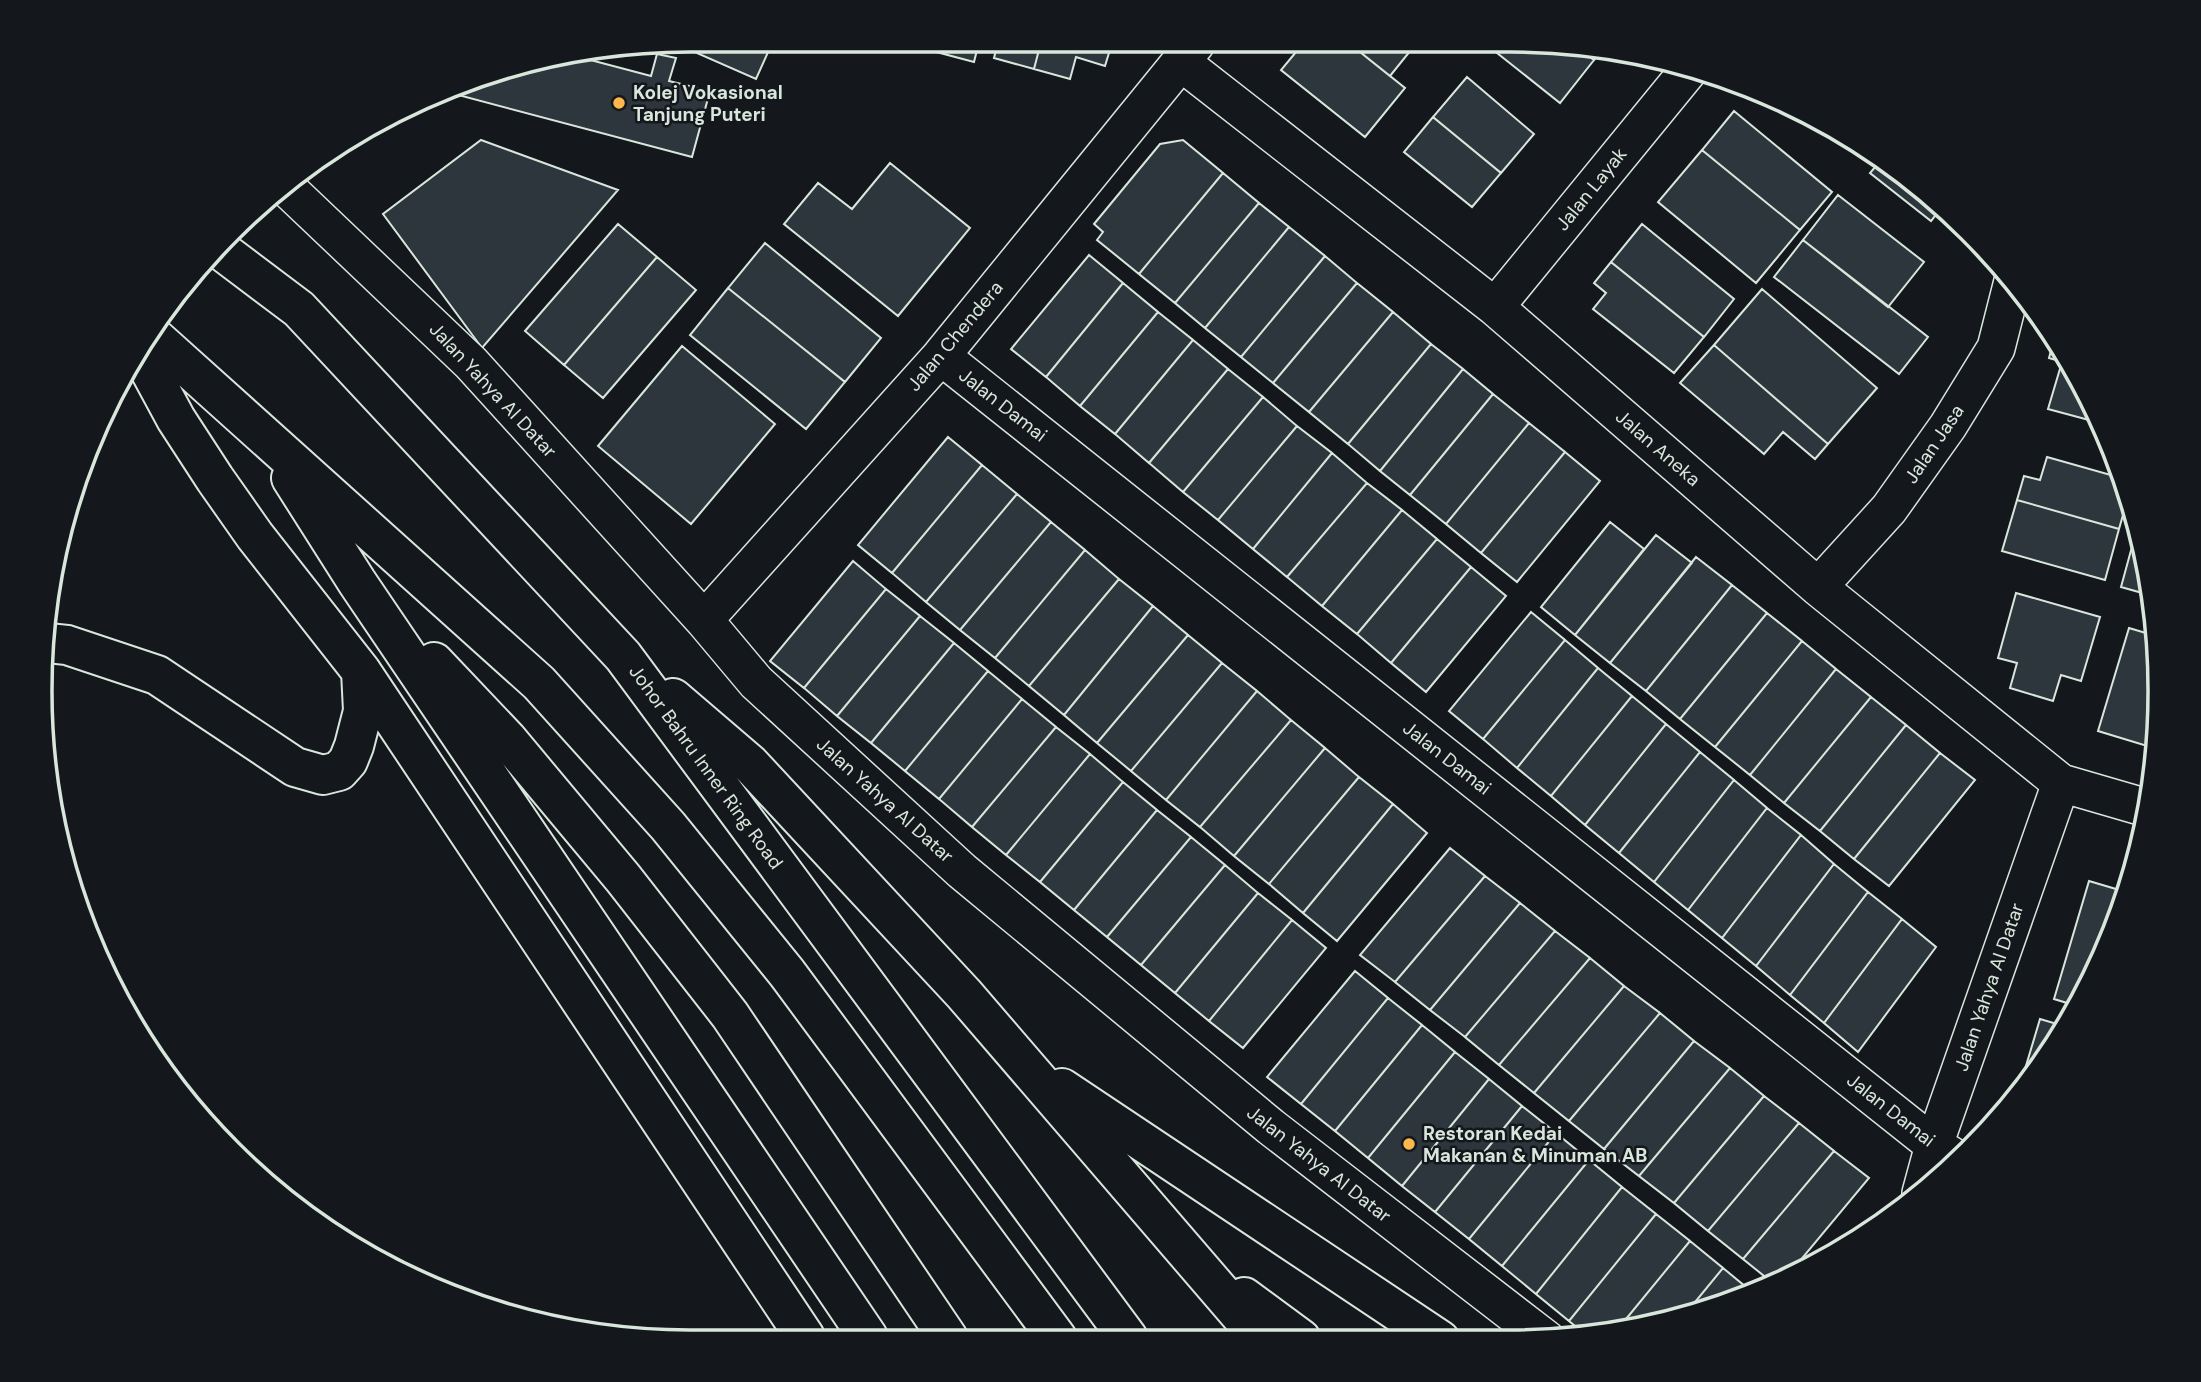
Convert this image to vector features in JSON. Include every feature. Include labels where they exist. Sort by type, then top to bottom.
[{"type":"highway","name":"Johor Bahru Inner Ring Road","points":[[226,254],[299,309],[623,656],[1122,1330]]},
{"type":"highway","points":[[157,340],[538,682],[668,826],[787,973],[1051,1330]]},
{"type":"highway","points":[[145,361],[176,419],[215,479],[255,536],[361,671],[801,1330]]},
{"type":"highway","points":[[265,438],[357,582],[862,1330]]},
{"type":"highway","points":[[357,582],[507,739],[631,888],[730,1016],[943,1330]]},
{"type":"highway","points":[[55,644],[67,645],[157,675],[295,767],[323,775],[339,771],[348,761],[354,746],[363,711],[361,671]]},
{"type":"highway","points":[[623,656],[750,764],[964,994],[1253,1330]]},
{"type":"highway","points":[[1022,1062],[1425,1330]]},
{"type":"highway","points":[[1192,1258],[1228,1330]]},
{"type":"highway","points":[[1192,1258],[1289,1330]]},
{"type":"street","name":"Jalan Aneka","points":[[1189,52],[1494,307],[1818,587],[2062,783],[2138,805]]},
{"type":"street","name":"Jalan Chendera","points":[[704,620],[941,355],[1189,52]]},
{"type":"street","name":"Jalan Layak","points":[[1494,307],[1683,77]]},
{"type":"street","name":"Jalan Yahya Al Datar","points":[[292,193],[471,363],[704,620],[756,682],[962,870],[1271,1127],[1533,1329]]},
{"type":"street","name":"Jalan Jasa","points":[[1818,587],[1889,509],[1948,426],[1996,348],[2010,294]]},
{"type":"street","name":"Jalan Damai","points":[[941,355],[1943,1159]]},
{"type":"street","name":"Jalan Yahya Al Datar","points":[[1943,1159],[2062,783]]},
{"type":"building","points":[[694,52],[768,52],[756,79]]},
{"type":"building","points":[[936,52],[976,52],[974,62]]},
{"type":"building","points":[[996,52],[1038,52],[1034,69],[994,58]]},
{"type":"building","points":[[1038,52],[1109,52],[1105,66],[1076,57],[1070,79],[1034,69]]},
{"type":"building","points":[[1296,52],[1360,52],[1405,88],[1365,137],[1281,70]]},
{"type":"building","points":[[1360,52],[1409,52],[1390,76]]},
{"type":"building","points":[[1496,52],[1552,54],[1594,60],[1560,103]]},
{"type":"building","points":[[657,54],[676,58],[669,81],[710,91],[692,157],[461,96],[526,74],[593,61],[651,76]]},
{"type":"building","points":[[1467,77],[1534,134],[1501,173],[1433,117]]},
{"type":"building","points":[[1734,111],[1832,192],[1800,230],[1702,150]]},
{"type":"building","points":[[1433,117],[1501,173],[1472,207],[1404,152]]},
{"type":"building","points":[[481,140],[618,190],[482,348],[383,214]]},
{"type":"building","points":[[1183,140],[1223,173],[1139,274],[1097,240],[1103,232],[1094,224],[1160,144]]},
{"type":"building","points":[[1702,150],[1800,230],[1756,283],[1658,202]]},
{"type":"building","points":[[890,163],[970,228],[898,316],[784,224],[818,183],[852,209]]},
{"type":"building","points":[[1875,167],[1935,215],[1931,221],[1870,173]]},
{"type":"building","points":[[1223,173],[1259,203],[1175,303],[1139,274]]},
{"type":"building","points":[[1838,195],[1924,262],[1888,307],[1803,240]]},
{"type":"building","points":[[1259,203],[1289,227],[1205,328],[1175,303]]},
{"type":"building","points":[[618,224],[657,257],[564,365],[525,331]]},
{"type":"building","points":[[1642,224],[1734,299],[1704,337],[1611,262]]},
{"type":"building","points":[[1289,227],[1325,256],[1241,357],[1205,328]]},
{"type":"building","points":[[1803,240],[1928,337],[1899,374],[1774,277]]},
{"type":"building","points":[[765,243],[881,338],[845,382],[728,288]]},
{"type":"building","points":[[1089,255],[1123,283],[1046,377],[1011,349]]},
{"type":"building","points":[[1325,256],[1357,283],[1273,383],[1241,357]]},
{"type":"building","points":[[657,257],[696,290],[603,398],[564,365]]},
{"type":"building","points":[[1611,262],[1704,337],[1674,373],[1593,309],[1606,293],[1594,283]]},
{"type":"building","points":[[1123,283],[1158,312],[1080,406],[1046,377]]},
{"type":"building","points":[[1357,283],[1393,312],[1309,412],[1273,383]]},
{"type":"building","points":[[728,288],[845,382],[806,429],[690,335]]},
{"type":"building","points":[[1762,289],[1877,388],[1828,444],[1714,345]]},
{"type":"building","points":[[1158,312],[1193,340],[1115,434],[1080,406]]},
{"type":"building","points":[[1393,312],[1431,344],[1348,444],[1309,412]]},
{"type":"building","points":[[1193,340],[1228,369],[1149,463],[1115,434]]},
{"type":"building","points":[[1431,344],[1463,369],[1380,471],[1348,444]]},
{"type":"building","points":[[1714,345],[1828,444],[1815,459],[1783,432],[1764,454],[1680,383]]},
{"type":"building","points":[[682,346],[775,424],[691,524],[598,446]]},
{"type":"building","points":[[2060,368],[2088,420],[2048,409]]},
{"type":"building","points":[[1228,369],[1263,397],[1183,492],[1149,463]]},
{"type":"building","points":[[1463,369],[1493,394],[1410,495],[1380,471]]},
{"type":"building","points":[[1493,394],[1529,423],[1446,524],[1410,495]]},
{"type":"building","points":[[1263,397],[1297,426],[1218,520],[1183,492]]},
{"type":"building","points":[[1529,423],[1565,452],[1481,553],[1446,524]]},
{"type":"building","points":[[1297,426],[1332,453],[1253,549],[1218,520]]},
{"type":"building","points":[[948,437],[982,465],[892,573],[858,545]]},
{"type":"building","points":[[1565,452],[1600,481],[1517,582],[1481,553]]},
{"type":"building","points":[[1332,453],[1367,483],[1287,577],[1253,549]]},
{"type":"building","points":[[2047,457],[2111,475],[2123,514],[2119,529],[2017,500],[2024,476],[2040,480]]},
{"type":"building","points":[[982,465],[1017,494],[926,602],[892,573]]},
{"type":"building","points":[[1367,483],[1402,510],[1322,606],[1287,577]]},
{"type":"building","points":[[1017,494],[1051,522],[960,630],[926,602]]},
{"type":"building","points":[[2017,500],[2119,529],[2105,580],[2002,551]]},
{"type":"building","points":[[1402,510],[1437,539],[1357,634],[1322,606]]},
{"type":"building","points":[[1051,522],[1085,550],[995,658],[960,630]]},
{"type":"building","points":[[1610,522],[1644,549],[1575,635],[1541,607]]},
{"type":"building","points":[[1656,535],[1692,563],[1610,663],[1575,635]]},
{"type":"building","points":[[1437,539],[1471,567],[1391,663],[1357,634]]},
{"type":"building","points":[[2132,547],[2140,592],[2121,587]]},
{"type":"building","points":[[1085,550],[1119,579],[1029,686],[995,658]]},
{"type":"building","points":[[1696,557],[1732,585],[1646,691],[1610,663]]},
{"type":"building","points":[[853,561],[886,589],[804,688],[770,661]]},
{"type":"building","points":[[1471,567],[1506,596],[1426,692],[1391,663]]},
{"type":"building","points":[[1119,579],[1153,606],[1064,715],[1029,686]]},
{"type":"building","points":[[1732,585],[1767,613],[1680,719],[1646,691]]},
{"type":"building","points":[[886,589],[920,616],[837,716],[804,688]]},
{"type":"building","points":[[2016,593],[2100,617],[2081,681],[2061,675],[2053,701],[2010,688],[2017,663],[1998,658]]},
{"type":"building","points":[[1153,606],[1188,635],[1097,743],[1064,715]]},
{"type":"building","points":[[1531,612],[1565,640],[1483,739],[1449,711]]},
{"type":"building","points":[[1767,613],[1802,641],[1715,747],[1680,719]]},
{"type":"building","points":[[920,616],[954,643],[871,743],[837,716]]},
{"type":"building","points":[[2129,628],[2145,633],[2148,691],[2146,746],[2098,731]]},
{"type":"building","points":[[1188,635],[1222,663],[1131,771],[1097,743]]},
{"type":"building","points":[[1565,640],[1598,668],[1517,768],[1483,739]]},
{"type":"building","points":[[1802,641],[1836,669],[1750,775],[1715,747]]},
{"type":"building","points":[[954,643],[988,671],[905,771],[871,743]]},
{"type":"building","points":[[1222,663],[1257,691],[1166,800],[1131,771]]},
{"type":"building","points":[[1598,668],[1632,696],[1551,796],[1517,768]]},
{"type":"building","points":[[1836,669],[1871,697],[1784,803],[1750,775]]},
{"type":"building","points":[[988,671],[1022,699],[939,799],[905,771]]},
{"type":"building","points":[[1257,691],[1291,720],[1200,827],[1166,800]]},
{"type":"building","points":[[1632,696],[1666,724],[1585,825],[1551,796]]},
{"type":"building","points":[[1871,697],[1906,725],[1820,831],[1784,803]]},
{"type":"building","points":[[1022,699],[1056,727],[972,827],[939,799]]},
{"type":"building","points":[[1291,720],[1325,748],[1234,856],[1200,827]]},
{"type":"building","points":[[1666,724],[1700,752],[1619,853],[1585,825]]},
{"type":"building","points":[[1906,725],[1940,753],[1854,859],[1820,831]]},
{"type":"building","points":[[1056,727],[1090,754],[1006,855],[972,827]]},
{"type":"building","points":[[1325,748],[1359,777],[1269,884],[1234,856]]},
{"type":"building","points":[[1700,752],[1734,780],[1654,882],[1619,853]]},
{"type":"building","points":[[1940,753],[1975,780],[1889,886],[1854,859]]},
{"type":"building","points":[[1090,754],[1123,782],[1040,882],[1006,855]]},
{"type":"building","points":[[1359,777],[1393,804],[1303,913],[1269,884]]},
{"type":"building","points":[[1734,780],[1767,808],[1688,910],[1654,882]]},
{"type":"building","points":[[1123,782],[1157,810],[1074,910],[1040,882]]},
{"type":"building","points":[[1393,804],[1427,833],[1337,941],[1303,913]]},
{"type":"building","points":[[1767,808],[1801,835],[1722,938],[1688,910]]},
{"type":"building","points":[[1157,810],[1191,837],[1107,937],[1074,910]]},
{"type":"building","points":[[1801,835],[1834,864],[1756,966],[1722,938]]},
{"type":"building","points":[[1191,837],[1225,865],[1141,965],[1107,937]]},
{"type":"building","points":[[1450,848],[1485,876],[1395,982],[1360,955]]},
{"type":"building","points":[[1834,864],[1868,892],[1790,995],[1756,966]]},
{"type":"building","points":[[1225,865],[1258,893],[1175,993],[1141,965]]},
{"type":"building","points":[[1485,876],[1520,903],[1430,1010],[1395,982]]},
{"type":"building","points":[[2089,881],[2117,889],[2100,935],[2067,1003],[2054,999]]},
{"type":"building","points":[[1868,892],[1902,919],[1824,1023],[1790,995]]},
{"type":"building","points":[[1258,893],[1292,920],[1209,1021],[1175,993]]},
{"type":"building","points":[[1520,903],[1555,931],[1465,1037],[1430,1010]]},
{"type":"building","points":[[1902,919],[1936,947],[1858,1052],[1824,1023]]},
{"type":"building","points":[[1292,920],[1326,948],[1243,1048],[1209,1021]]},
{"type":"building","points":[[1555,931],[1590,958],[1499,1065],[1465,1037]]},
{"type":"building","points":[[1590,958],[1624,986],[1534,1093],[1499,1065]]},
{"type":"building","points":[[1355,971],[1388,998],[1301,1104],[1267,1077]]},
{"type":"building","points":[[1624,986],[1660,1013],[1569,1121],[1534,1093]]},
{"type":"building","points":[[1388,998],[1422,1025],[1335,1131],[1301,1104]]},
{"type":"building","points":[[1660,1013],[1694,1041],[1604,1149],[1569,1121]]},
{"type":"building","points":[[2040,1019],[2055,1023],[2041,1046],[2025,1068]]},
{"type":"building","points":[[1422,1025],[1455,1052],[1368,1158],[1335,1131]]},
{"type":"building","points":[[1694,1041],[1730,1068],[1639,1176],[1604,1149]]},
{"type":"building","points":[[1455,1052],[1489,1079],[1402,1186],[1368,1158]]},
{"type":"building","points":[[1730,1068],[1764,1096],[1674,1203],[1639,1176]]},
{"type":"building","points":[[1489,1079],[1522,1106],[1435,1212],[1402,1186]]},
{"type":"building","points":[[1764,1096],[1799,1123],[1708,1231],[1674,1203]]},
{"type":"building","points":[[1522,1106],[1556,1133],[1469,1239],[1435,1212]]},
{"type":"building","points":[[1799,1123],[1834,1151],[1743,1259],[1708,1231]]},
{"type":"building","points":[[1556,1133],[1589,1160],[1502,1266],[1469,1239]]},
{"type":"building","points":[[1834,1151],[1869,1178],[1802,1259],[1764,1276],[1743,1259]]},
{"type":"building","points":[[1589,1160],[1622,1187],[1536,1294],[1502,1266]]},
{"type":"building","points":[[1622,1187],[1656,1214],[1569,1321],[1536,1294]]},
{"type":"building","points":[[1656,1214],[1690,1241],[1627,1318],[1575,1326],[1569,1321]]},
{"type":"building","points":[[1690,1241],[1723,1268],[1695,1302],[1627,1318]]},
{"type":"building","points":[[1723,1268],[1744,1285],[1715,1296],[1695,1302]]},
{"type":"place","name":"Kolej Vokasional Tanjung Puteri","points":[[619,103]]},
{"type":"place","name":"Restoran Kedai Makanan & Minuman AB","points":[[1409,1144]]}]
